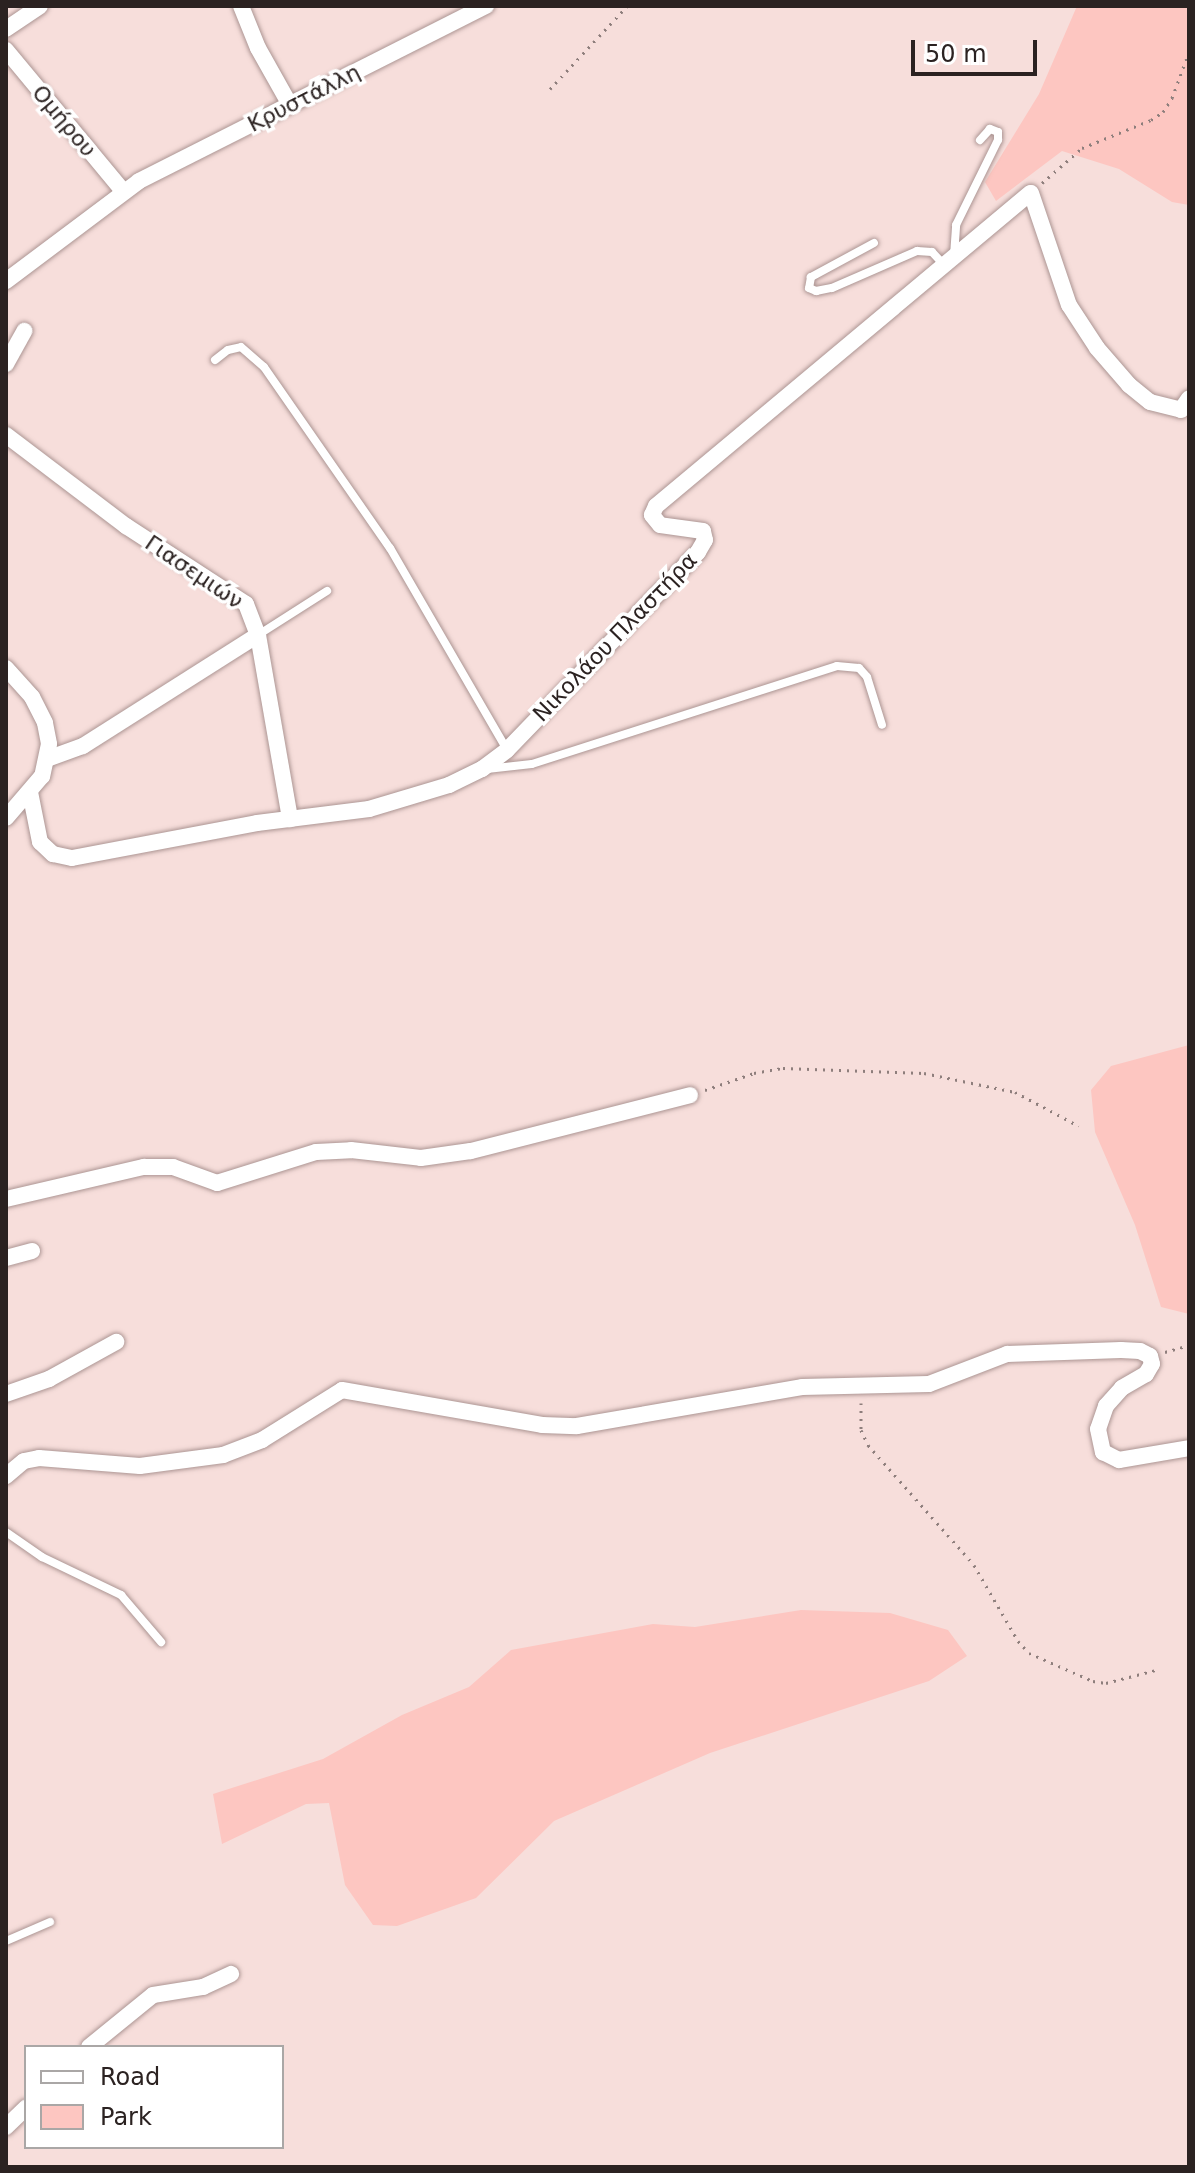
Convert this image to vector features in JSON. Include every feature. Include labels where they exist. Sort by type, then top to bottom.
[{"type":"street","points":[[6,29],[40,6]]},
{"type":"street","points":[[241,6],[258,48],[290,105]]},
{"type":"street","name":"Κρυστάλλη","points":[[6,281],[123,191],[486,6]]},
{"type":"street","name":"Ομήρου","points":[[6,50],[123,191]]},
{"type":"street","points":[[1031,193],[1069,305],[1080,324],[1129,385],[1150,402],[1186,406]]},
{"type":"street","name":"Νικολάου Πλαστήρα","points":[[30,792],[40,842],[50,852],[66,858],[398,802],[449,785],[482,769],[507,750],[703,545],[705,537],[700,529],[658,524],[652,515],[656,506],[1031,193]]},
{"type":"street","points":[[6,364],[24,331]]},
{"type":"street","name":"Γιασεμιών","points":[[6,435],[151,544],[240,599],[250,611],[258,635],[290,819]]},
{"type":"street","points":[[47,759],[83,746],[258,635]]},
{"type":"street","points":[[6,668],[23,684],[39,709],[48,735],[47,759],[42,776],[6,818]]},
{"type":"street","points":[[6,1199],[144,1167],[173,1167],[217,1183],[316,1152],[351,1150],[421,1158],[471,1151],[690,1095]]},
{"type":"street","points":[[6,1258],[32,1251]]},
{"type":"street","points":[[6,1394],[49,1379],[116,1342]]},
{"type":"street","points":[[6,1476],[24,1461],[39,1458],[140,1466],[223,1455],[243,1448],[342,1390],[559,1426],[802,1387],[929,1384],[990,1359],[1021,1352],[1133,1350],[1150,1356],[1152,1364],[1146,1374],[1122,1388],[1106,1406],[1098,1429],[1103,1452],[1119,1460],[1189,1448]]},
{"type":"street","points":[[91,2045],[153,1995],[203,1987],[231,1974]]},
{"type":"street","points":[[6,2127],[24,2110]]},
{"type":"lane","points":[[874,243],[811,277],[809,288],[816,291],[832,288],[917,251],[932,252],[950,262],[956,225],[998,140],[998,132],[990,129],[980,140]]},
{"type":"lane","points":[[215,360],[228,350],[241,347],[264,367],[390,548],[507,750]]},
{"type":"lane","points":[[258,635],[327,591]]},
{"type":"lane","points":[[482,769],[532,764],[837,666],[859,668],[867,677],[882,725]]},
{"type":"lane","points":[[6,1532],[42,1557],[121,1595],[161,1642]]},
{"type":"lane","points":[[6,1941],[50,1922]]},
{"type":"path","points":[[550,89],[627,6]]},
{"type":"path","points":[[1031,193],[1082,148],[1151,120],[1163,112],[1172,98],[1189,52]]},
{"type":"path","points":[[690,1095],[754,1073],[783,1068],[924,1073],[1015,1092],[1079,1126]]},
{"type":"path","points":[[1150,1356],[1189,1345]]},
{"type":"path","points":[[863,1387],[860,1413],[868,1445],[974,1565],[1018,1641],[1029,1653],[1093,1681],[1124,1681],[1156,1670]]},
{"type":"green space","points":[[1077,6],[1189,6],[1189,205],[1172,202],[1119,169],[1062,151],[996,201],[985,182],[1039,94]]},
{"type":"green space","points":[[1189,1045],[1189,1314],[1161,1307],[1135,1225],[1095,1132],[1091,1090],[1111,1066]]},
{"type":"green space","points":[[801,1610],[890,1613],[948,1630],[967,1656],[929,1681],[710,1753],[554,1821],[476,1898],[397,1926],[373,1925],[345,1885],[329,1803],[306,1804],[222,1844],[213,1794],[323,1759],[402,1715],[469,1687],[511,1650],[653,1624],[695,1627]]}]
